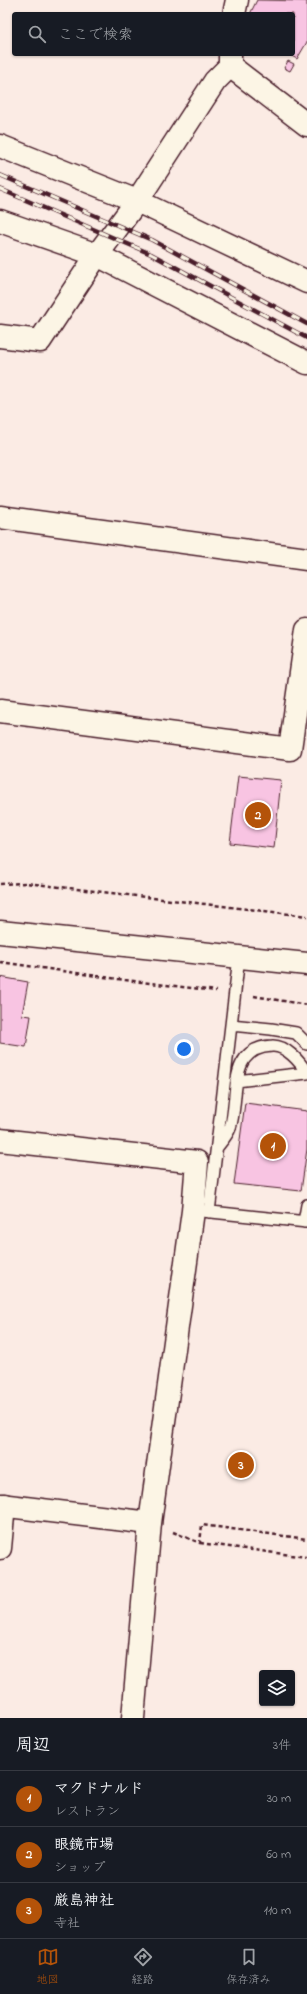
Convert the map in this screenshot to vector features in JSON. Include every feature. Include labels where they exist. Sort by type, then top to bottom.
[{"type":"street","points":[[234,12],[237,0]]},
{"type":"street","points":[[0,336],[40,341],[97,255],[137,201],[230,60],[307,125]]},
{"type":"street","points":[[0,146],[137,201],[307,282]]},
{"type":"street","points":[[0,221],[97,255],[307,363]]},
{"type":"street","points":[[0,517],[307,559]]},
{"type":"street","points":[[0,711],[290,749],[307,630]]},
{"type":"street","points":[[0,932],[307,964]]},
{"type":"street","points":[[0,1140],[197,1162],[201,1211],[150,1523],[132,1718]]},
{"type":"street","points":[[0,1548],[2,1505],[150,1523]]},
{"type":"lane","points":[[239,957],[216,1148],[201,1211],[306,1222],[307,1205]]},
{"type":"lane","points":[[231,1025],[271,1028],[296,1033],[307,1044]]},
{"type":"lane","points":[[216,1148],[230,1129],[236,1081],[238,1072],[245,1058],[260,1047],[278,1046],[301,1062],[307,1073],[236,1081]]},
{"type":"path","points":[[0,884],[26,883],[307,916]]},
{"type":"path","points":[[0,962],[124,980],[235,993],[307,1005]]},
{"type":"path","points":[[150,1523],[200,1543],[306,1557]]},
{"type":"path","points":[[200,1543],[202,1525],[307,1539]]},
{"type":"building","points":[[257,0],[307,1],[307,42],[297,59],[292,56],[295,56],[295,12],[251,12]]},
{"type":"building","points":[[288,61],[294,64],[290,71],[284,68]]},
{"type":"building","points":[[238,776],[281,780],[274,848],[230,843]]},
{"type":"building","points":[[0,977],[28,982],[22,1015],[31,1016],[26,1047],[0,1043]]},
{"type":"building","points":[[245,1103],[307,1111],[307,1149],[301,1191],[234,1184]]},
{"type":"railway","points":[[0,175],[152,240],[307,324]]},
{"type":"railway","points":[[0,189],[151,254],[307,338]]},
{"type":"place","name":"眼鏡市場","points":[[258,815]]},
{"type":"place","name":"マクドナルド","points":[[273,1146]]},
{"type":"place","name":"厳島神社","points":[[241,1465]]}]
